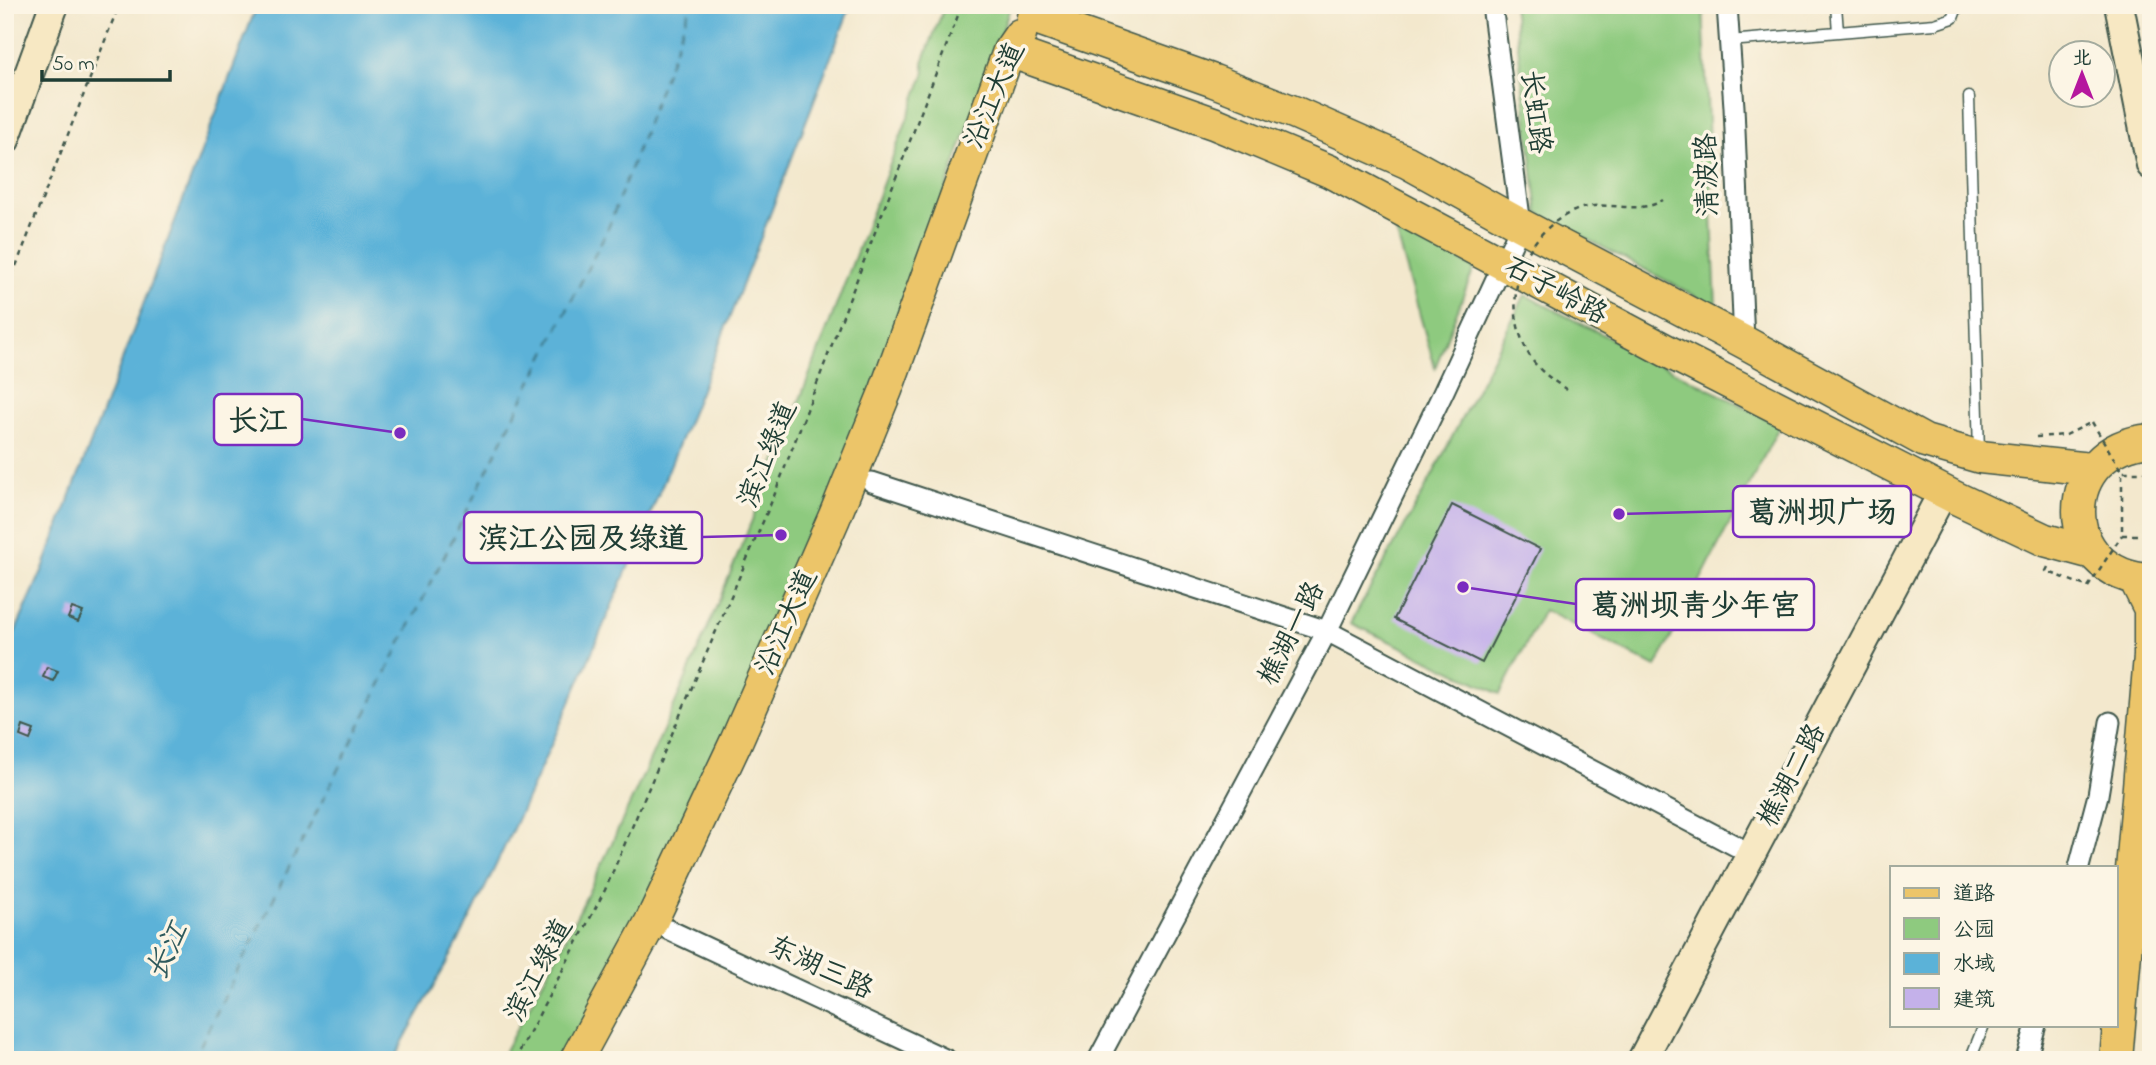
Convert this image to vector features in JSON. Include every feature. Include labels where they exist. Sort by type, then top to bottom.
[{"type":"main road","points":[[5,83],[34,5]]},
{"type":"main road","points":[[5,140],[54,5]]},
{"type":"main road","points":[[2119,5],[2151,165]]},
{"type":"main road","name":"石子岭路","points":[[1035,11],[1296,113],[1406,162],[1925,441],[1979,457],[2107,471]]},
{"type":"main road","name":"沿江大道","points":[[598,1060],[669,930],[872,482],[1035,11]]},
{"type":"main road","name":"石子岭路","points":[[1019,55],[1216,124],[1329,171],[1667,351],[1949,495],[2045,540],[2093,553]]},
{"type":"main road","name":"沿江大道","points":[[576,1060],[652,920],[735,744],[834,518],[1019,55]]},
{"type":"main road","points":[[2116,1060],[2150,656],[2150,609],[2143,580],[2106,566],[2093,553],[2082,534],[2078,512],[2081,489],[2107,471],[2107,454],[2127,443],[2150,436]]},
{"type":"main road","name":"樵湖二路","points":[[1642,1060],[1751,854],[1949,495]]},
{"type":"main road","name":"樵湖二路","points":[[1656,1060],[1949,495]]},
{"type":"street","name":"长虹路","points":[[1492,5],[1521,225]]},
{"type":"street","name":"清波路","points":[[1727,5],[1744,342]]},
{"type":"street","name":"樵湖一路","points":[[1098,1060],[1327,631],[1521,225]]},
{"type":"street","points":[[872,482],[1327,631],[1751,854]]},
{"type":"street","points":[[2079,866],[2098,795],[2110,722]]},
{"type":"street","name":"东湖三路","points":[[669,930],[947,1060]]},
{"type":"street","points":[[2026,1060],[2036,1026]]},
{"type":"lane","points":[[1836,5],[1838,32]]},
{"type":"lane","points":[[1729,41],[1935,24],[1953,18],[1958,5]]},
{"type":"lane","points":[[1969,97],[1979,457]]},
{"type":"lane","points":[[1970,1060],[1984,1026]]},
{"type":"path","points":[[5,294],[119,5]]},
{"type":"path","name":"滨江绿道","points":[[514,1060],[605,890],[774,496],[962,5]]},
{"type":"path","points":[[1567,390],[1543,373],[1532,359],[1517,326],[1514,309],[1516,285],[1529,254],[1537,240],[1549,228],[1561,218],[1581,208],[1607,205],[1652,207],[1663,200]]},
{"type":"path","points":[[2017,462],[2037,436],[2066,435],[2092,422],[2122,535],[2088,587]]},
{"type":"path","points":[[2107,471],[2151,472]]},
{"type":"path","points":[[2122,535],[2151,534]]},
{"type":"green space","points":[[945,5],[1011,5],[856,443],[717,761],[570,1060],[500,1060],[562,946],[614,840],[710,623],[841,293],[925,72],[923,62]]},
{"type":"green space","points":[[1513,5],[1703,5],[1716,307],[1538,213]]},
{"type":"green space","points":[[1393,221],[1474,268],[1435,368]]},
{"type":"green space","points":[[1525,295],[1780,425],[1656,667],[1544,610],[1500,694],[1351,623],[1431,478]]},
{"type":"water","points":[[257,5],[851,5],[718,347],[578,685],[476,907],[393,1060],[5,1060],[5,655],[42,571]]},
{"type":"building","points":[[1452,505],[1540,549],[1482,663],[1394,619]]},
{"type":"building","points":[[72,608],[83,612],[78,622],[68,618]]},
{"type":"building","points":[[47,667],[58,671],[53,681],[43,677]]},
{"type":"building","points":[[23,726],[34,730],[30,740],[20,736]]},
{"type":"ferry route","points":[[193,1060],[609,226],[691,5]]},
{"type":"place","name":"长江","points":[[400,433]]},
{"type":"place","name":"葛洲坝广场","points":[[1619,514]]},
{"type":"place","name":"滨江公园及绿道","points":[[781,535]]},
{"type":"place","name":"葛洲坝青少年宫","points":[[1463,587]]}]
